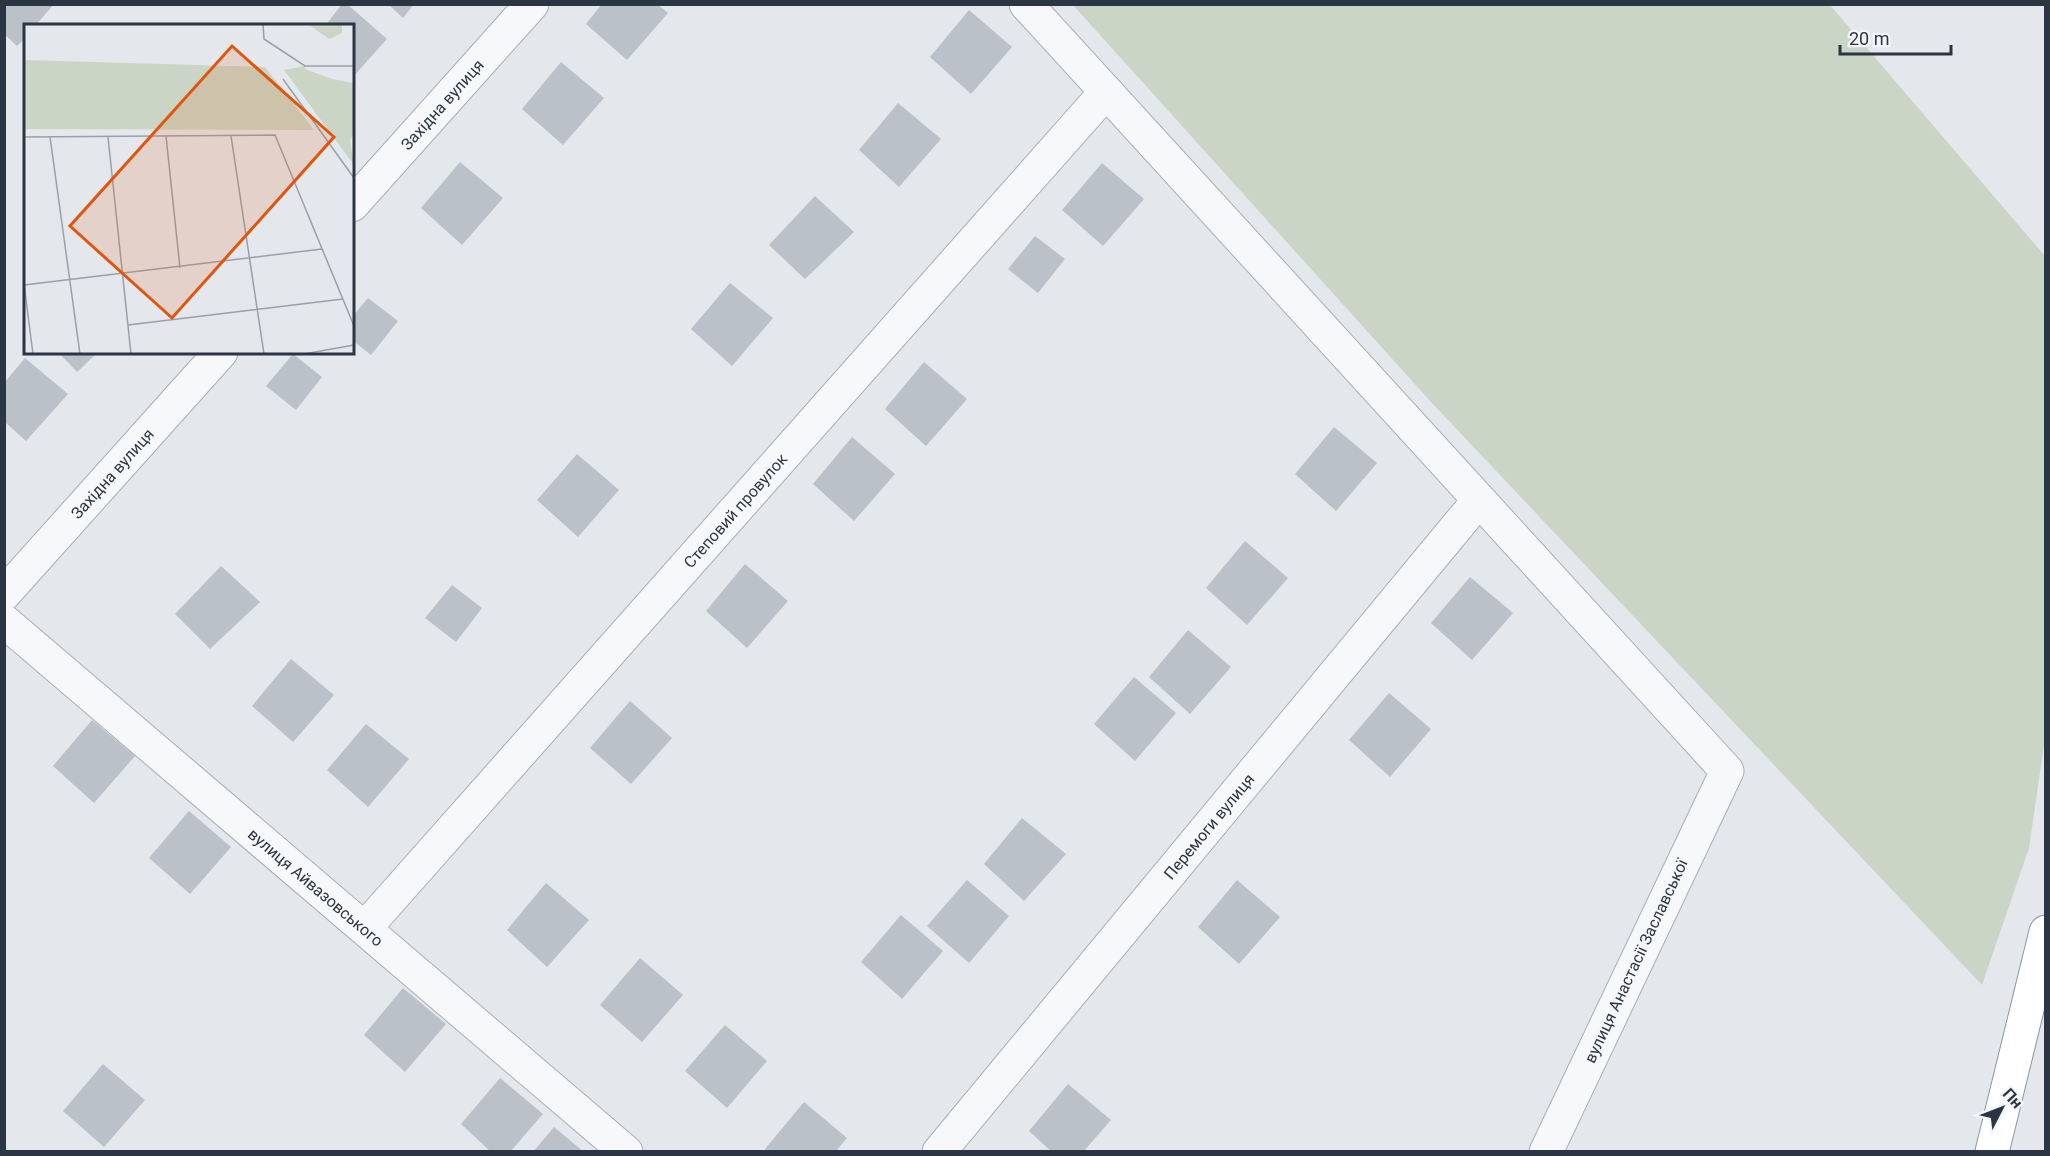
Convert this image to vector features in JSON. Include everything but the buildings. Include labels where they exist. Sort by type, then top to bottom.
[{"type":"highway","points":[[1992,1152],[2046,933]]},
{"type":"street","name":"Західна вулиця","points":[[354,203],[532,4]]},
{"type":"street","points":[[1026,4],[1479,500]]},
{"type":"street","name":"Степовий провулок","points":[[365,928],[1106,92]]},
{"type":"street","name":"Західна вулиця","points":[[4,594],[219,354]]},
{"type":"street","name":"вулиця Анастасії Заславської","points":[[1479,500],[1727,771],[1546,1152]]},
{"type":"street","name":"Перемоги вулиця","points":[[939,1152],[1479,500]]},
{"type":"street","name":"вулиця Айвазовського","points":[[4,621],[626,1152]]},
{"type":"green space","points":[[1073,5],[1830,5],[2045,256],[2045,738],[2029,848],[1982,985],[1431,402]]}]
